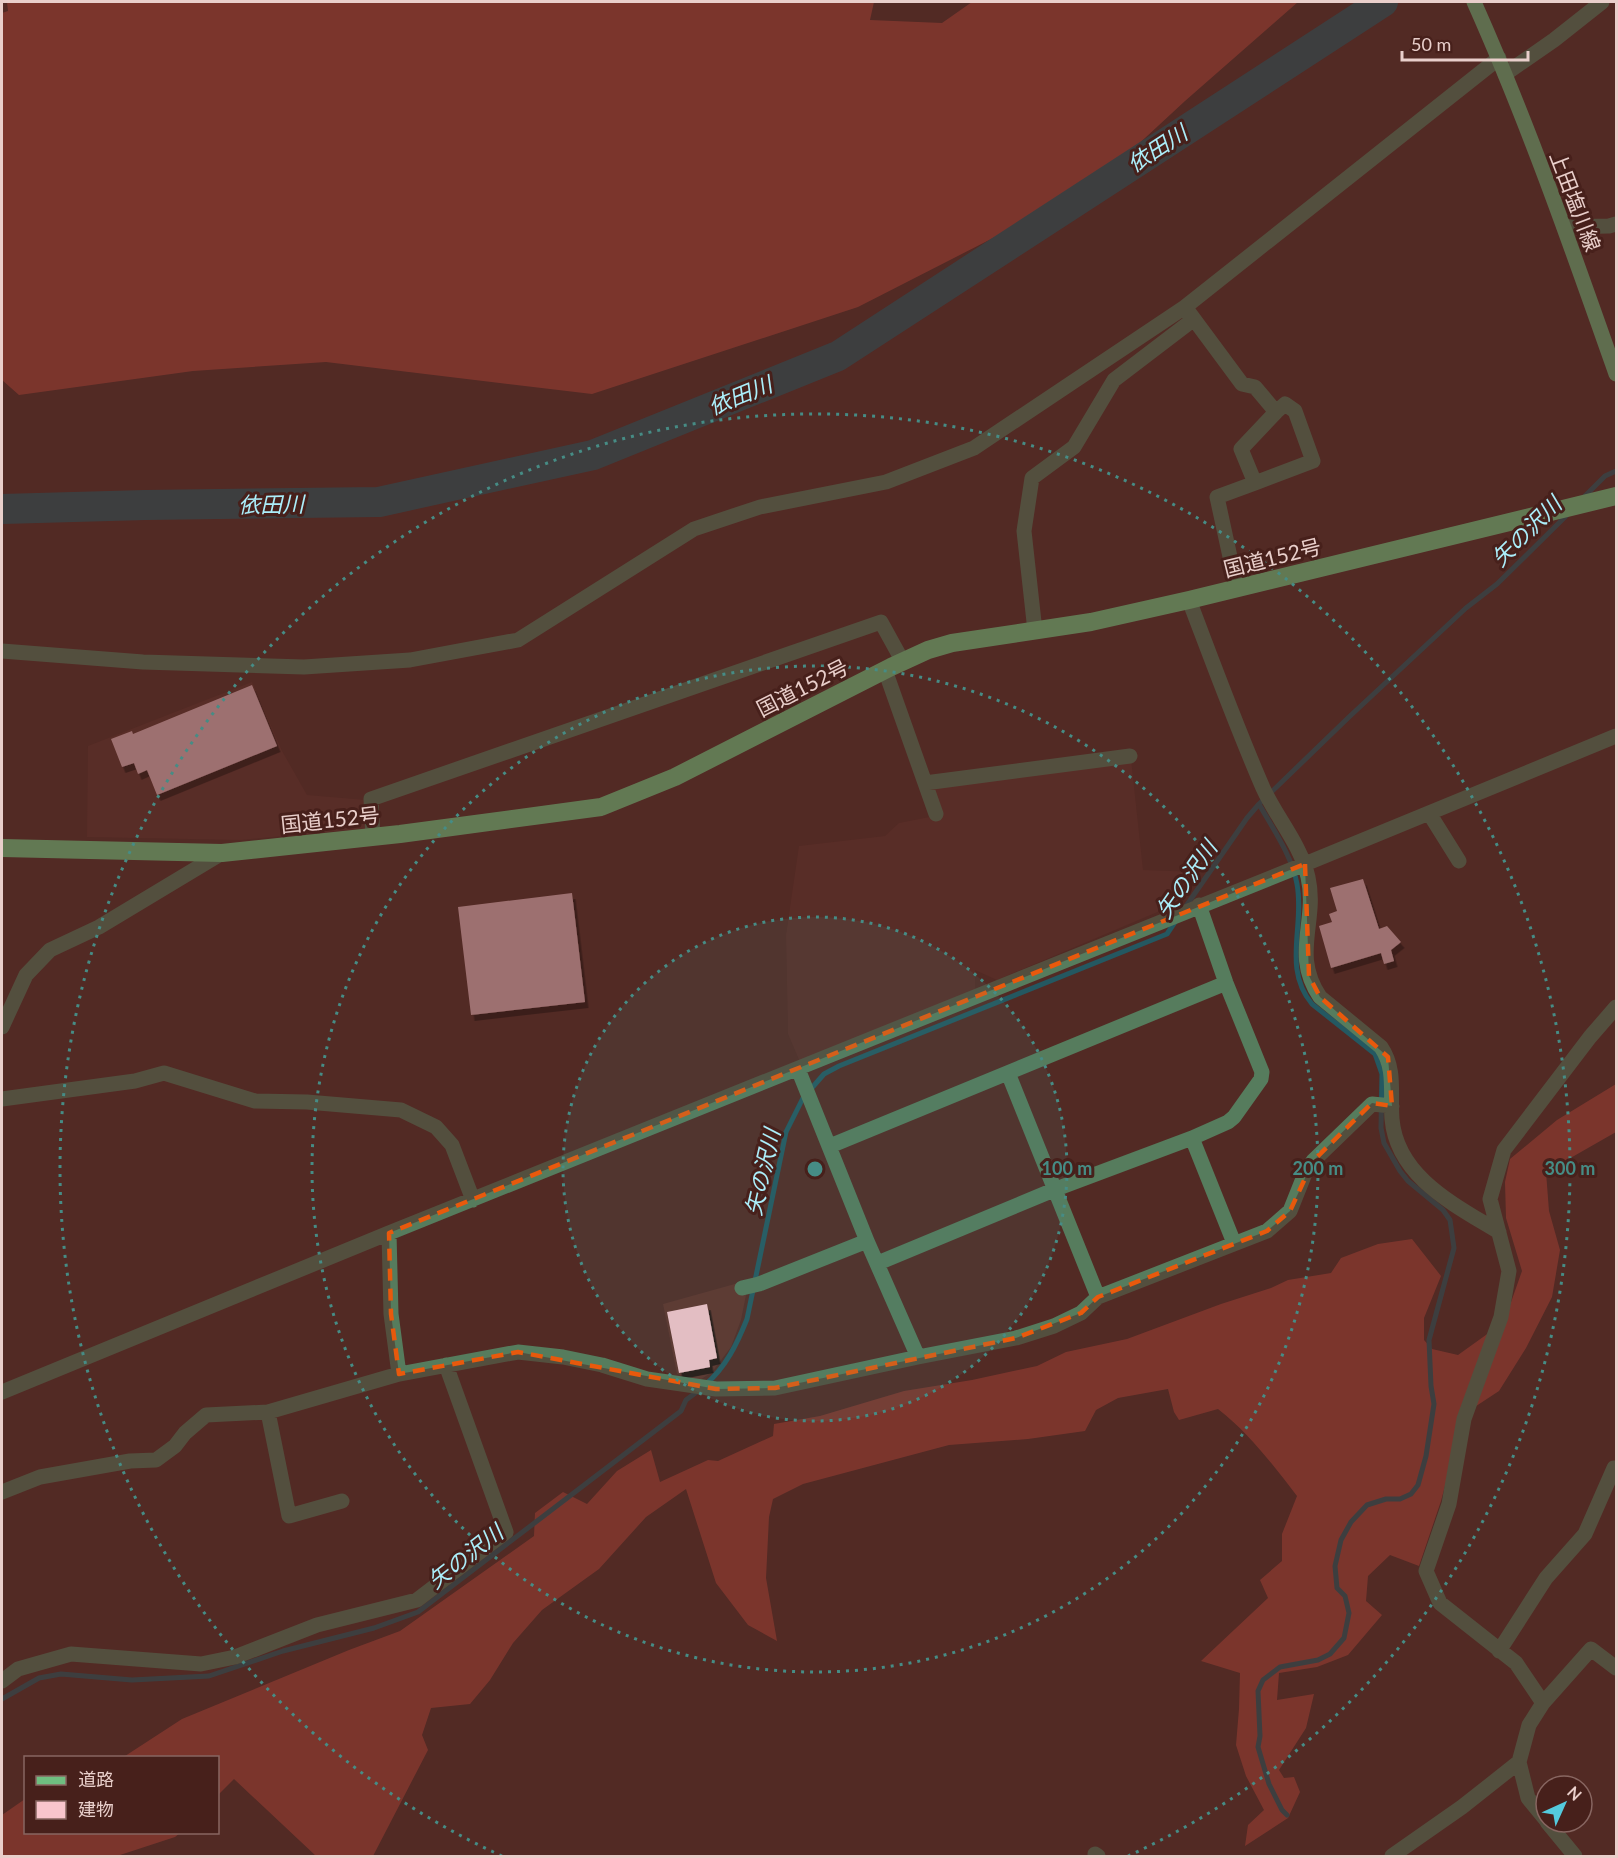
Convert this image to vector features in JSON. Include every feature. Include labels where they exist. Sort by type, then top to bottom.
[{"type":"highway","name":"国道152号","points":[[2,848],[222,853],[373,837],[601,807],[675,777],[885,670],[952,643],[1091,622],[1237,589],[1617,496]]},
{"type":"main road","name":"上田塩川線","points":[[1474,2],[1496,51],[1564,227],[1617,374]]},
{"type":"street","points":[[1505,74],[1554,40],[1602,2]]},
{"type":"street","points":[[1035,631],[1024,531],[1032,478],[1074,447],[1114,380],[1496,51]]},
{"type":"street","points":[[1564,227],[1617,224]]},
{"type":"street","points":[[1190,313],[1242,384],[1255,387],[1276,412]]},
{"type":"street","points":[[2,651],[143,662],[304,667],[410,660],[518,640],[694,529],[760,507],[886,482],[974,448],[1190,313]]},
{"type":"street","points":[[1237,589],[1217,497],[1255,483],[1313,461],[1295,411],[1285,404],[1241,449],[1255,483]]},
{"type":"street","points":[[1188,600],[1263,788],[1297,867],[1310,889],[1305,962],[1309,976],[1320,997],[1381,1047],[1388,1057],[1391,1070],[1385,1105],[1400,1152],[1416,1176],[1462,1210],[1499,1232]]},
{"type":"street","points":[[373,837],[371,799],[881,622],[903,662]]},
{"type":"street","points":[[885,670],[936,814]]},
{"type":"street","points":[[2,1392],[1617,736]]},
{"type":"street","points":[[925,783],[1130,756]]},
{"type":"street","points":[[1429,813],[1459,861]]},
{"type":"street","points":[[2,1027],[26,975],[50,950],[99,927],[222,853]]},
{"type":"street","points":[[878,1263],[1056,1189],[1192,1138],[1228,1122],[1261,1078],[1262,1072],[1195,907]]},
{"type":"street","points":[[830,1146],[1226,983]]},
{"type":"street","points":[[1543,1703],[1516,1663],[1440,1603],[1426,1571],[1449,1504],[1464,1419],[1501,1317],[1509,1271],[1490,1199],[1504,1150],[1590,1037],[1617,1007]]},
{"type":"street","points":[[798,1069],[867,1241],[918,1357]]},
{"type":"street","points":[[2,1099],[135,1081],[164,1073],[255,1101],[307,1102],[401,1110],[436,1127],[452,1144],[473,1200]]},
{"type":"street","points":[[1008,1073],[1098,1297]]},
{"type":"street","points":[[2,1492],[40,1477],[130,1461],[156,1460],[175,1446],[185,1433],[206,1415],[268,1412],[399,1374],[518,1352],[592,1363],[647,1379],[716,1389],[775,1388],[1016,1338],[1054,1326],[1081,1313],[1098,1297],[1267,1231],[1290,1212],[1306,1171],[1313,1161],[1372,1104],[1385,1105]]},
{"type":"street","points":[[1192,1138],[1234,1243]]},
{"type":"street","points":[[389,1233],[391,1314],[399,1374]]},
{"type":"street","points":[[750,1287],[867,1241]]},
{"type":"street","points":[[2,1681],[18,1670],[71,1654],[201,1664],[235,1657],[316,1625],[417,1600],[506,1532],[446,1365]]},
{"type":"street","points":[[268,1412],[289,1516],[342,1501]]},
{"type":"street","points":[[1499,1651],[1546,1578],[1585,1534],[1614,1468],[1617,1468]]},
{"type":"street","points":[[1534,1805],[1528,1798],[1520,1762],[1529,1725],[1543,1703],[1591,1649],[1617,1668]]},
{"type":"street","points":[[1392,1857],[1520,1762]]},
{"type":"street","points":[[1557,1834],[1575,1857]]},
{"type":"highlighted area","points":[[1305,864],[1309,976],[1320,997],[1388,1057],[1392,1106],[1372,1103],[1313,1161],[1290,1211],[1267,1231],[1098,1297],[1081,1313],[1016,1338],[775,1388],[716,1389],[518,1352],[399,1374],[391,1314],[389,1233]]},
{"type":"shaded area","points":[[7,2],[874,2],[870,20],[942,23],[972,2],[1298,2],[1185,101],[1091,188],[858,307],[592,394],[326,362],[193,371],[19,395],[2,380],[2,13],[8,11]]},
{"type":"shaded area","points":[[252,682],[282,751],[307,795],[366,800],[370,828],[241,840],[87,837],[88,746]]},
{"type":"shaded area","points":[[1131,759],[1143,870],[1199,872],[1174,905],[997,980],[975,970],[975,991],[800,1062],[788,1034],[786,935],[799,846],[885,836],[899,823],[940,815],[931,785]]},
{"type":"shaded area","points":[[1616,1084],[1616,1132],[1546,1172],[1549,1211],[1560,1250],[1552,1297],[1526,1348],[1499,1391],[1464,1414],[1441,1501],[1419,1566],[1390,1555],[1368,1576],[1366,1601],[1382,1615],[1348,1655],[1317,1667],[1279,1673],[1277,1700],[1314,1694],[1306,1728],[1279,1770],[1284,1778],[1294,1777],[1300,1792],[1288,1818],[1245,1846],[1248,1825],[1264,1810],[1246,1776],[1236,1745],[1240,1673],[1201,1661],[1268,1598],[1260,1580],[1282,1561],[1282,1534],[1297,1496],[1251,1439],[1218,1409],[1179,1420],[1174,1412],[1168,1389],[1118,1398],[1096,1410],[1085,1431],[1028,1439],[949,1445],[803,1484],[773,1499],[769,1517],[766,1578],[777,1641],[748,1625],[716,1583],[686,1489],[646,1517],[599,1569],[542,1610],[513,1643],[490,1680],[470,1704],[431,1708],[422,1735],[428,1750],[373,1856],[316,1856],[234,1779],[219,1794],[219,1756],[125,1756],[182,1719],[400,1631],[534,1536],[535,1513],[563,1492],[587,1504],[617,1471],[651,1450],[660,1482],[708,1460],[718,1461],[773,1436],[774,1424],[820,1416],[904,1391],[1037,1366],[1066,1352],[1127,1339],[1288,1280],[1331,1273],[1341,1258],[1378,1244],[1412,1239],[1441,1276],[1424,1318],[1424,1340],[1432,1349],[1458,1355],[1504,1322],[1522,1271],[1506,1218],[1505,1182],[1510,1159],[1557,1120]]},
{"type":"shaded area","points":[[749,1280],[741,1320],[731,1347],[712,1372],[700,1380],[677,1374],[663,1304]]},
{"type":"shaded area","points":[[24,1800],[24,1834],[179,1834],[117,1856],[2,1856],[2,1815]]},
{"type":"building","points":[[252,685],[277,746],[157,795],[147,770],[138,774],[134,763],[122,767],[111,739],[132,731],[133,734]]},
{"type":"building","points":[[1363,879],[1379,929],[1387,926],[1401,942],[1391,950],[1394,961],[1384,964],[1381,953],[1331,968],[1319,926],[1332,922],[1329,914],[1337,911],[1330,888]]},
{"type":"building","points":[[572,893],[585,1002],[471,1015],[458,907]]},
{"type":"building","points":[[707,1304],[717,1358],[709,1360],[710,1367],[679,1373],[667,1312]]},
{"type":"waterway","name":"依田川","points":[[2,509],[379,502],[593,455],[838,356],[1383,2]]},
{"type":"waterway","name":"矢の沢川","points":[[1584,497],[1605,476],[1616,471]]},
{"type":"waterway","name":"矢の沢川","points":[[1184,909],[1259,804],[1466,608],[1497,584],[1567,515]]},
{"type":"waterway","points":[[1259,804],[1276,833],[1295,874],[1299,900],[1296,961],[1303,990],[1312,1004],[1375,1054],[1382,1074],[1381,1128],[1384,1143],[1408,1181],[1443,1210],[1450,1220],[1454,1248],[1429,1340],[1434,1404],[1426,1456],[1418,1485],[1411,1494],[1400,1499],[1386,1499],[1367,1505],[1351,1522],[1341,1540],[1335,1566],[1337,1588],[1345,1596],[1349,1613],[1344,1638],[1330,1654],[1318,1660],[1280,1667],[1263,1680],[1258,1691],[1260,1736],[1258,1747],[1269,1784],[1282,1810],[1287,1815]]},
{"type":"waterway","name":"矢の沢川","points":[[705,1385],[730,1355],[747,1319],[786,1132],[803,1098],[824,1074],[1167,934],[1175,922]]},
{"type":"waterway","name":"矢の沢川","points":[[2,1699],[39,1678],[61,1674],[132,1680],[209,1676],[283,1651],[374,1628],[418,1612],[681,1411],[686,1400],[698,1391]]}]
